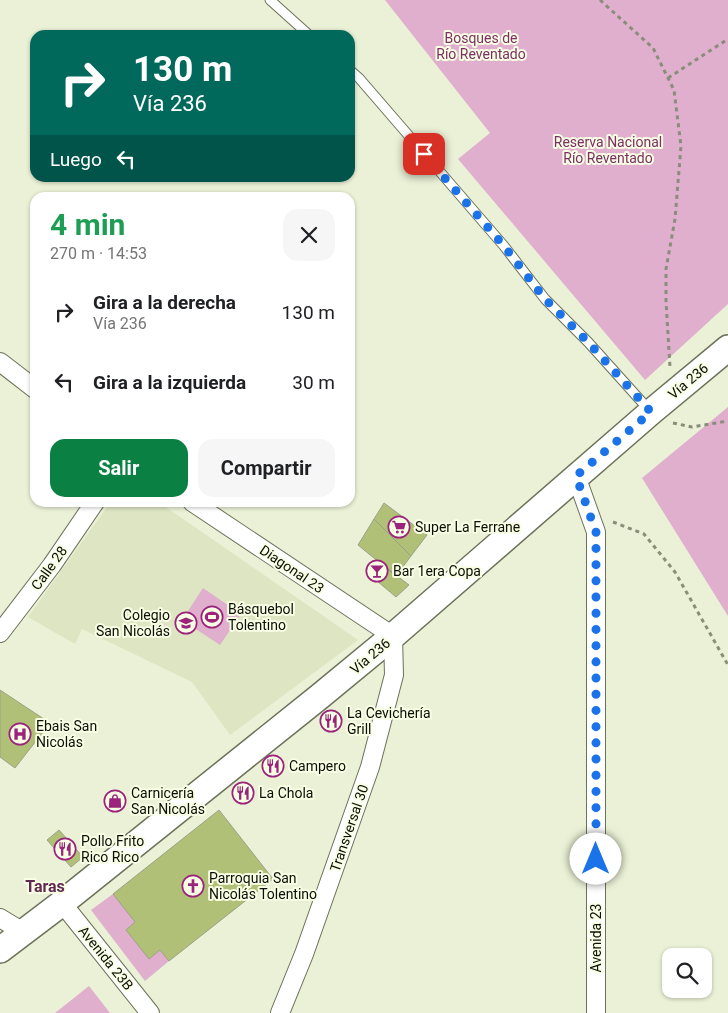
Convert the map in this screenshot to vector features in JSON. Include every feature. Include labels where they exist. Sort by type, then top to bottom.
[{"type":"main road","name":"Vía 236","points":[[0,950],[62,903],[393,636],[576,476],[728,348]]},
{"type":"street","points":[[0,362],[30,385]]},
{"type":"street","name":"Avenida 23","points":[[576,476],[596,532],[596,1013]]},
{"type":"street","name":"Calle 28","points":[[0,633],[52,565],[92,507]]},
{"type":"street","name":"Diagonal 23","points":[[200,507],[393,636]]},
{"type":"street","name":"Transversal 30","points":[[280,1013],[304,954],[370,767],[394,675],[393,636]]},
{"type":"street","name":"Avenida 23B","points":[[62,903],[150,1013]]},
{"type":"street","points":[[0,918],[23,932]]},
{"type":"lane","points":[[270,0],[303,30]]},
{"type":"lane","points":[[355,74],[504,246],[545,299],[588,342],[651,412]]},
{"type":"path","points":[[600,0],[654,48],[674,90],[682,146],[666,269],[670,375]]},
{"type":"path","points":[[668,78],[728,39]]},
{"type":"path","points":[[673,423],[692,427],[728,421]]},
{"type":"path","points":[[589,512],[644,534],[675,572],[728,665]]},
{"type":"shaded area","name":"Colegio San Nicolás","points":[[107,507],[166,507],[358,640],[230,735],[192,682],[82,629],[75,644],[28,617]]},
{"type":"green space","name":"Reserva Nacional Río Reventado","points":[[385,0],[728,0],[728,304],[645,380],[458,159],[490,133]]},
{"type":"green space","points":[[728,407],[728,616],[642,478]]},
{"type":"green space","name":"Básquebol Tolentino","points":[[203,588],[241,614],[220,645],[182,620]]},
{"type":"green space","points":[[113,894],[135,922],[126,930],[149,958],[160,950],[169,961],[145,981],[91,910]]},
{"type":"green space","points":[[89,986],[110,1013],[55,1013]]},
{"type":"building","name":"Super La Ferrane","points":[[384,503],[427,535],[411,556],[374,519]]},
{"type":"building","points":[[374,519],[411,556],[396,576],[358,545]]},
{"type":"building","points":[[379,562],[409,585],[396,597],[370,575]]},
{"type":"building","name":"Ebais San Nicolás","points":[[0,690],[50,723],[15,768],[0,757]]},
{"type":"building","name":"La Cevichería Grill","points":[[334,711],[342,721],[328,732],[320,722]]},
{"type":"building","name":"Parroquia San Nicolás Tolentino","points":[[219,810],[273,879],[169,961],[160,950],[149,959],[126,930],[135,922],[113,894]]},
{"type":"building","name":"Pollo Frito Rico Rico","points":[[59,830],[83,857],[71,867],[47,840]]},
{"type":"place","name":"Super La Ferrane","points":[[399,527]]},
{"type":"place","name":"Bar 1era Copa","points":[[377,571]]},
{"type":"place","name":"Básquebol Tolentino","points":[[212,617]]},
{"type":"place","name":"Colegio San Nicolás","points":[[186,623]]},
{"type":"place","name":"La Cevichería Grill","points":[[331,721]]},
{"type":"place","name":"Ebais San Nicolás","points":[[20,734]]},
{"type":"place","name":"Campero","points":[[273,766]]},
{"type":"place","name":"La Chola","points":[[243,793]]},
{"type":"place","name":"Carnicería San Nicolás","points":[[115,801]]},
{"type":"place","name":"Pollo Frito Rico Rico","points":[[65,849]]},
{"type":"place","name":"Parroquia San Nicolás Tolentino","points":[[193,886]]},
{"type":"district","name":"Taras","points":[[45,886]]},
{"type":"route","points":[[424,154],[504,246],[545,299],[588,342],[651,412],[576,476],[596,532],[596,859]]},
{"type":"park label","name":"Bosques de Río Reventado","points":[[481,46]]}]
